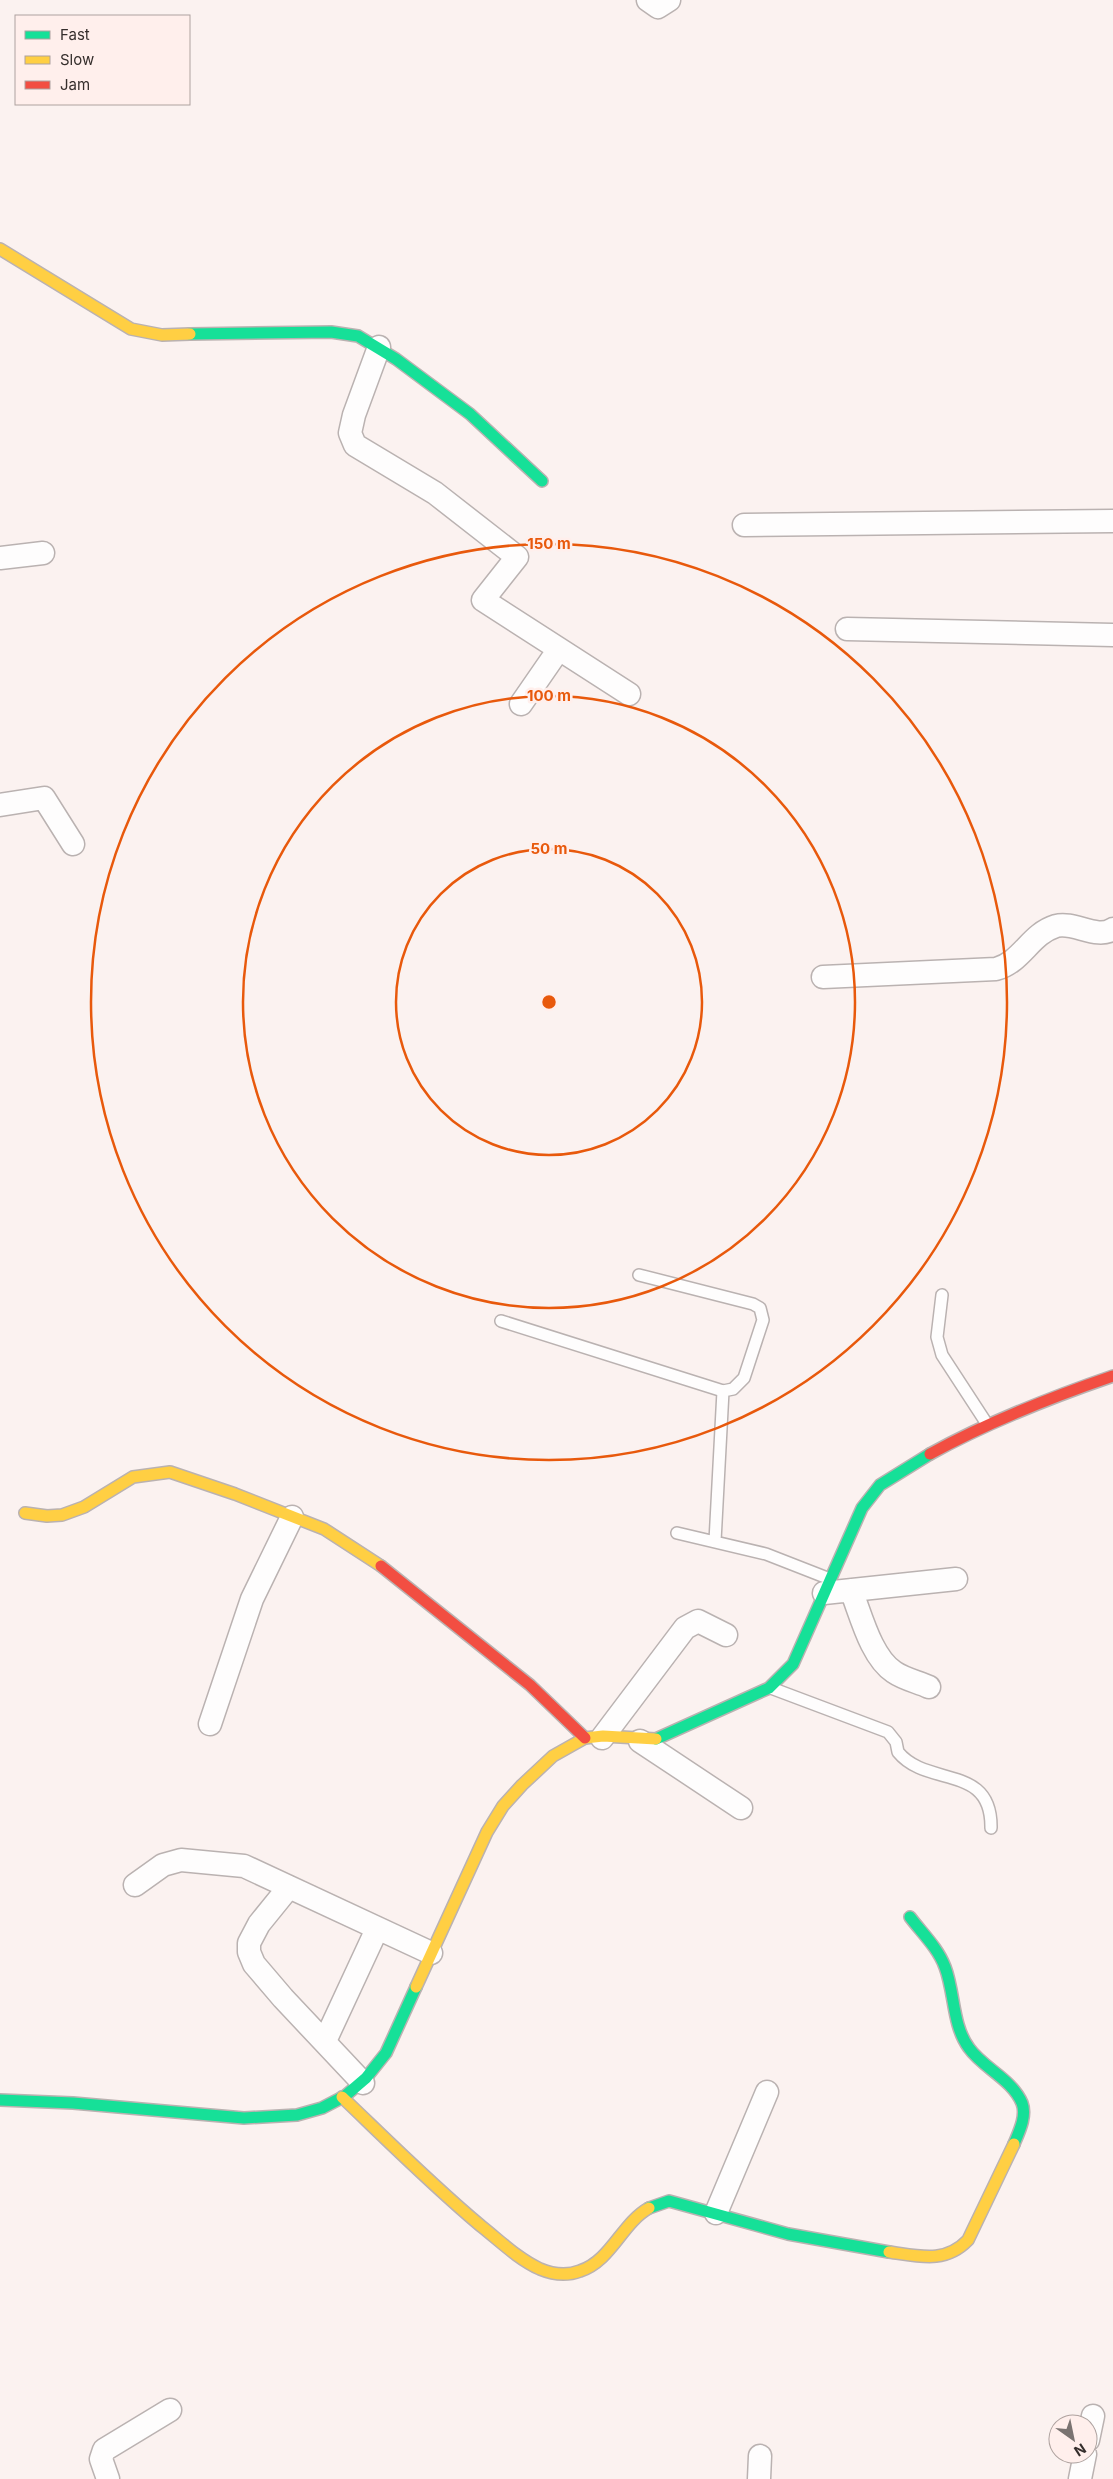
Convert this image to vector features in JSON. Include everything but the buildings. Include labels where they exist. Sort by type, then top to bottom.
[{"type":"street","points":[[648,0],[658,7],[669,0]]},
{"type":"street","points":[[0,250],[131,329],[162,335],[331,332],[358,336],[379,347],[470,414],[542,480]]},
{"type":"street","points":[[379,347],[354,415],[350,433],[355,445],[435,493],[517,557],[482,600],[629,694]]},
{"type":"street","points":[[744,525],[1113,522]]},
{"type":"street","points":[[0,558],[43,553]]},
{"type":"street","points":[[847,630],[1113,635]]},
{"type":"street","points":[[521,704],[559,649]]},
{"type":"street","points":[[0,805],[44,798],[73,844]]},
{"type":"street","points":[[823,978],[996,969],[1010,964],[1037,936],[1056,926],[1070,925],[1107,933],[1113,929]]},
{"type":"street","points":[[0,2100],[73,2103],[252,2120],[296,2117],[342,2098],[363,2083],[373,2073],[386,2053],[487,1832],[505,1803],[556,1754],[594,1738],[640,1741],[657,1739],[769,1688],[792,1664],[862,1508],[880,1485],[911,1465],[987,1424],[1058,1395],[1113,1376]]},
{"type":"street","points":[[25,1513],[47,1516],[62,1515],[84,1507],[133,1477],[170,1472],[235,1494],[324,1529],[383,1567],[594,1738]]},
{"type":"street","points":[[210,1724],[252,1599],[292,1517]]},
{"type":"street","points":[[827,1586],[851,1590],[956,1579]]},
{"type":"street","points":[[851,1590],[874,1650],[893,1672],[929,1687]]},
{"type":"street","points":[[594,1738],[685,1628],[698,1621],[726,1635]]},
{"type":"street","points":[[640,1741],[741,1808]]},
{"type":"street","points":[[135,1885],[163,1865],[181,1860],[244,1866],[431,1953]]},
{"type":"street","points":[[289,1888],[259,1924],[249,1943],[249,1952],[254,1964],[283,1998],[363,2083]]},
{"type":"street","points":[[342,2098],[453,2203],[502,2243],[547,2272],[574,2273],[586,2269],[599,2258],[644,2208],[656,2203],[681,2203],[788,2234],[837,2244],[932,2258],[947,2257],[959,2250],[968,2240],[1013,2146],[1024,2113],[1018,2097],[969,2047],[961,2032],[945,1967],[937,1952],[910,1917]]},
{"type":"street","points":[[325,2041],[377,1929]]},
{"type":"street","points":[[716,2213],[766,2092]]},
{"type":"street","points":[[108,2479],[101,2459],[104,2450],[170,2410]]},
{"type":"street","points":[[759,2479],[760,2456]]},
{"type":"street","points":[[1080,2479],[1083,2464]]},
{"type":"lane","points":[[501,1321],[723,1391],[733,1389],[744,1378],[763,1320],[760,1308],[753,1304],[639,1275]]},
{"type":"lane","points":[[942,1295],[937,1337],[942,1355],[987,1424]]},
{"type":"lane","points":[[715,1541],[723,1391]]},
{"type":"lane","points":[[677,1533],[766,1554],[827,1586]]},
{"type":"lane","points":[[769,1688],[888,1732],[896,1742],[898,1752],[912,1764],[963,1781],[977,1789],[992,1810],[991,1828]]},
{"type":"traffic: fast","points":[[190,334],[331,332],[358,336],[396,359],[470,414],[542,481]]},
{"type":"traffic: fast","points":[[656,1739],[769,1688],[793,1664],[862,1508],[880,1485],[930,1454]]},
{"type":"traffic: fast","points":[[910,1917],[942,1960],[963,2039],[982,2062],[1005,2080],[1022,2103],[1023,2119],[1014,2144]]},
{"type":"traffic: fast","points":[[0,2100],[73,2103],[244,2118],[297,2115],[322,2108],[345,2096],[366,2078],[386,2053],[416,1987]]},
{"type":"traffic: fast","points":[[649,2208],[669,2201],[788,2234],[889,2252]]},
{"type":"traffic: slow","points":[[0,249],[131,329],[162,335],[190,334]]},
{"type":"traffic: slow","points":[[25,1513],[47,1516],[62,1515],[84,1507],[133,1477],[170,1472],[235,1494],[324,1529],[381,1566]]},
{"type":"traffic: slow","points":[[416,1987],[487,1832],[503,1806],[522,1785],[553,1756],[585,1738],[603,1736],[656,1739]]},
{"type":"traffic: slow","points":[[342,2097],[463,2211],[517,2255],[545,2271],[570,2274],[591,2266],[608,2251],[631,2223],[649,2208]]},
{"type":"traffic: slow","points":[[889,2252],[931,2256],[950,2253],[959,2248],[968,2240],[1014,2144]]},
{"type":"traffic: jam","points":[[930,1454],[974,1431],[1019,1411],[1113,1376]]},
{"type":"traffic: jam","points":[[381,1566],[530,1685],[585,1738]]}]
